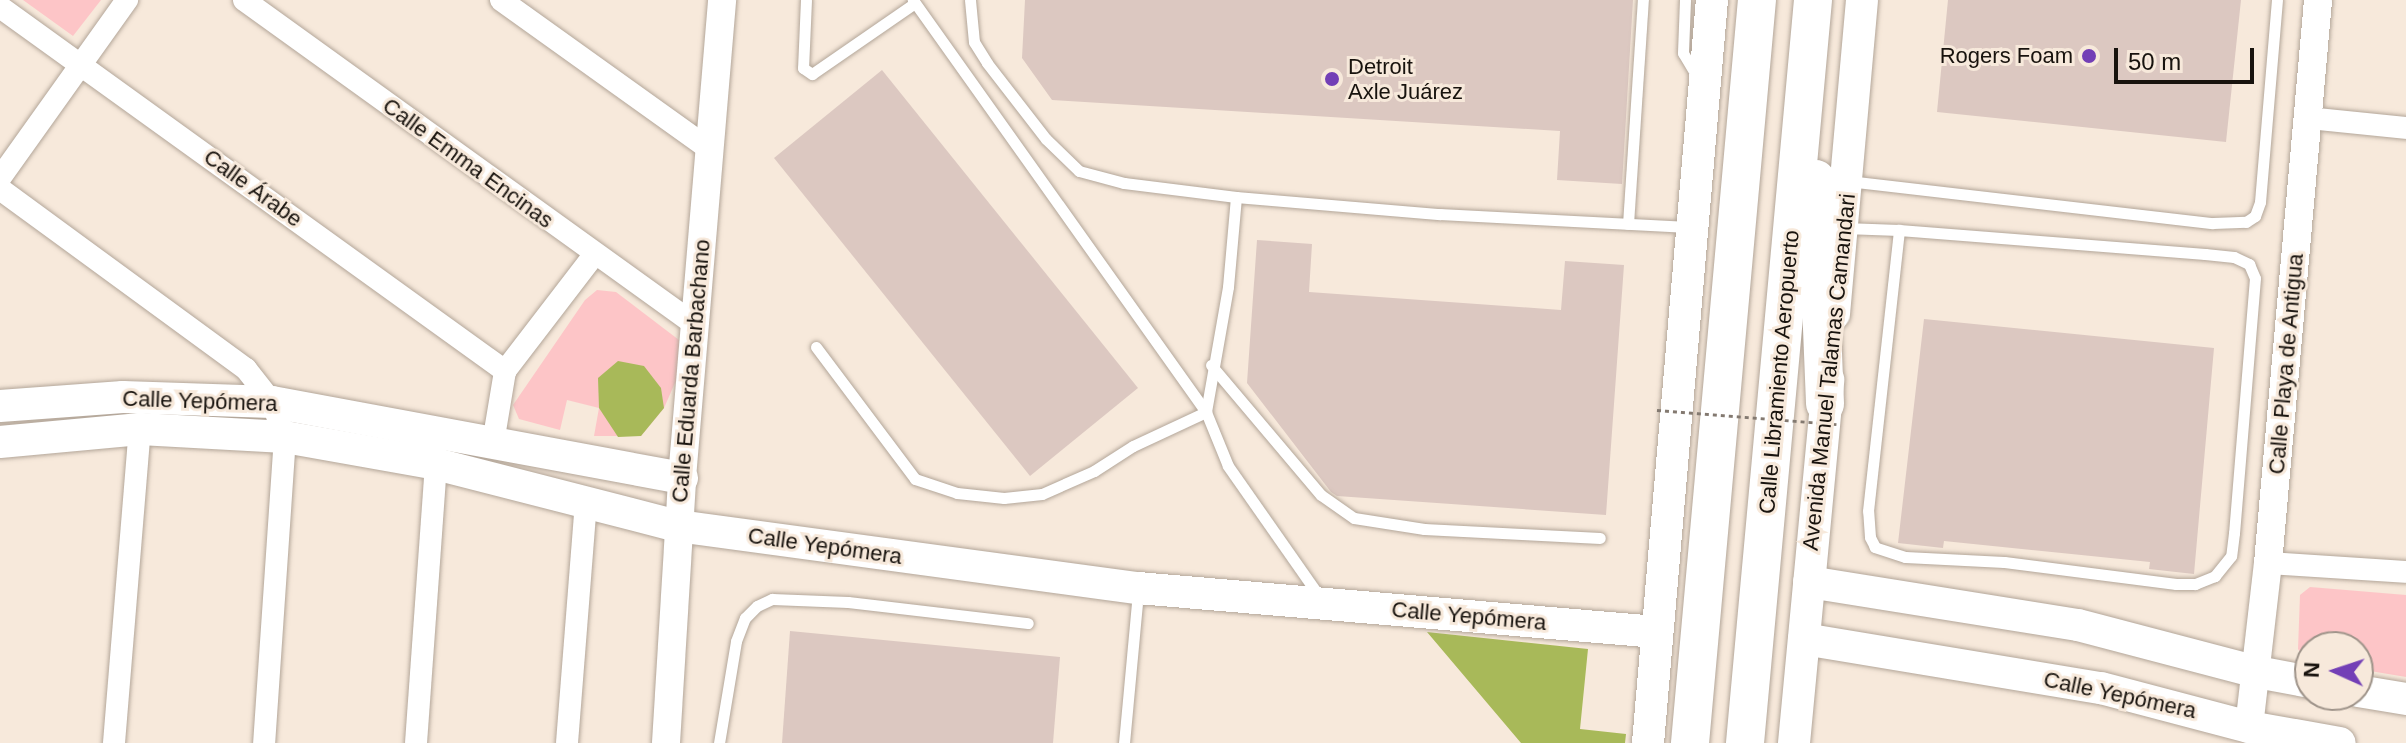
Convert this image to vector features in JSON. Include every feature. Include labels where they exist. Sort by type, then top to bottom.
[{"type":"highway","points":[[1690,743],[1757,0]]},
{"type":"highway","points":[[1812,13],[1831,414]]},
{"type":"highway","name":"Calle Libramiento Aeropuerto","points":[[1745,743],[1812,13]]},
{"type":"main road","points":[[1648,743],[1712,0]]},
{"type":"main road","name":"Avenida Manuel Talamas Camandari","points":[[1794,743],[1809,582],[1831,414],[1862,0]]},
{"type":"main road","name":"Calle Yepómera","points":[[0,406],[123,397],[272,402],[682,478]]},
{"type":"main road","name":"Calle Yepómera","points":[[0,442],[140,429],[285,437],[436,464],[678,526],[1138,588],[1657,632]]},
{"type":"main road","points":[[1809,582],[2078,625],[2294,679]]},
{"type":"main road","name":"Calle Yepómera","points":[[1804,639],[2101,688],[2249,727],[2340,743]]},
{"type":"main road","points":[[2374,694],[2406,699]]},
{"type":"street","points":[[0,178],[127,0]]},
{"type":"street","name":"Calle Emma Encinas","points":[[244,0],[594,255],[694,324]]},
{"type":"street","points":[[501,0],[709,149]]},
{"type":"street","name":"Calle Eduarda Barbachano","points":[[666,743],[678,526],[722,0]]},
{"type":"street","name":"Calle Playa de Antigua","points":[[2249,727],[2268,563],[2318,0]]},
{"type":"street","name":"Calle Árabe","points":[[0,7],[505,371]]},
{"type":"street","points":[[2308,118],[2406,128]]},
{"type":"street","points":[[0,189],[246,369],[272,402],[285,437],[264,743]]},
{"type":"street","points":[[493,443],[505,371],[594,255]]},
{"type":"street","points":[[114,743],[140,429]]},
{"type":"street","points":[[416,743],[436,464]]},
{"type":"street","points":[[567,743],[586,501]]},
{"type":"street","points":[[2268,563],[2406,572]]},
{"type":"lane","points":[[806,0],[803,68],[812,74],[914,2],[1206,412],[1228,466],[1325,604]]},
{"type":"lane","points":[[970,0],[974,42],[987,63],[1046,139],[1079,171],[1124,183],[1236,197],[1440,214],[1693,227]]},
{"type":"lane","points":[[1628,224],[1643,0]]},
{"type":"lane","points":[[1685,0],[1683,53],[1686,62],[1705,86]]},
{"type":"lane","points":[[1847,181],[2213,223],[2246,222],[2255,216],[2260,202],[2277,0]]},
{"type":"lane","points":[[1206,412],[1211,365],[1228,287],[1236,197]]},
{"type":"lane","points":[[1843,228],[1899,230],[2219,255],[2249,264],[2255,278],[2233,544],[2226,566],[2215,576],[2195,584],[2176,584],[2004,562],[1905,557],[1875,547],[1870,537],[1868,511],[1899,230]]},
{"type":"lane","points":[[816,347],[915,479],[957,493],[1004,498],[1042,494],[1206,412]]},
{"type":"lane","points":[[1211,365],[1321,495],[1354,518],[1424,529],[1600,538]]},
{"type":"lane","points":[[1124,743],[1138,588]]},
{"type":"lane","points":[[719,743],[736,641],[745,618],[757,606],[772,599],[848,602],[1028,623]]},
{"type":"path","points":[[1657,410],[1831,414]]},
{"type":"shaded area","points":[[23,0],[101,0],[73,36]]},
{"type":"shaded area","points":[[597,290],[616,292],[679,340],[678,376],[664,408],[641,436],[594,436],[599,408],[567,400],[560,430],[519,419],[513,405],[585,300]]},
{"type":"shaded area","points":[[618,361],[644,366],[661,388],[664,408],[641,436],[618,437],[599,408],[598,378]]},
{"type":"shaded area","points":[[2310,587],[2406,595],[2406,677],[2374,672],[2374,631],[2299,631],[2300,595]]},
{"type":"shaded area","points":[[1427,632],[1588,649],[1580,729],[1626,734],[1625,743],[1521,743]]},
{"type":"building","name":"Detroit Axle Juárez","points":[[1025,0],[1633,0],[1622,184],[1557,180],[1560,131],[1052,100],[1022,58]]},
{"type":"building","name":"Rogers Foam","points":[[1948,0],[2241,0],[2226,142],[1937,112]]},
{"type":"building","points":[[882,70],[1138,388],[1030,476],[774,158]]},
{"type":"building","points":[[1257,240],[1312,244],[1309,292],[1561,310],[1565,261],[1624,265],[1606,515],[1337,496],[1331,492],[1247,383]]},
{"type":"building","points":[[1924,319],[2214,348],[2194,574],[2149,569],[2150,562],[1944,541],[1943,548],[1898,543]]},
{"type":"building","points":[[790,631],[1060,657],[1053,743],[782,743]]},
{"type":"place","name":"Rogers Foam","points":[[2089,56]]},
{"type":"place","name":"Detroit Axle Juárez","points":[[1332,79]]}]
